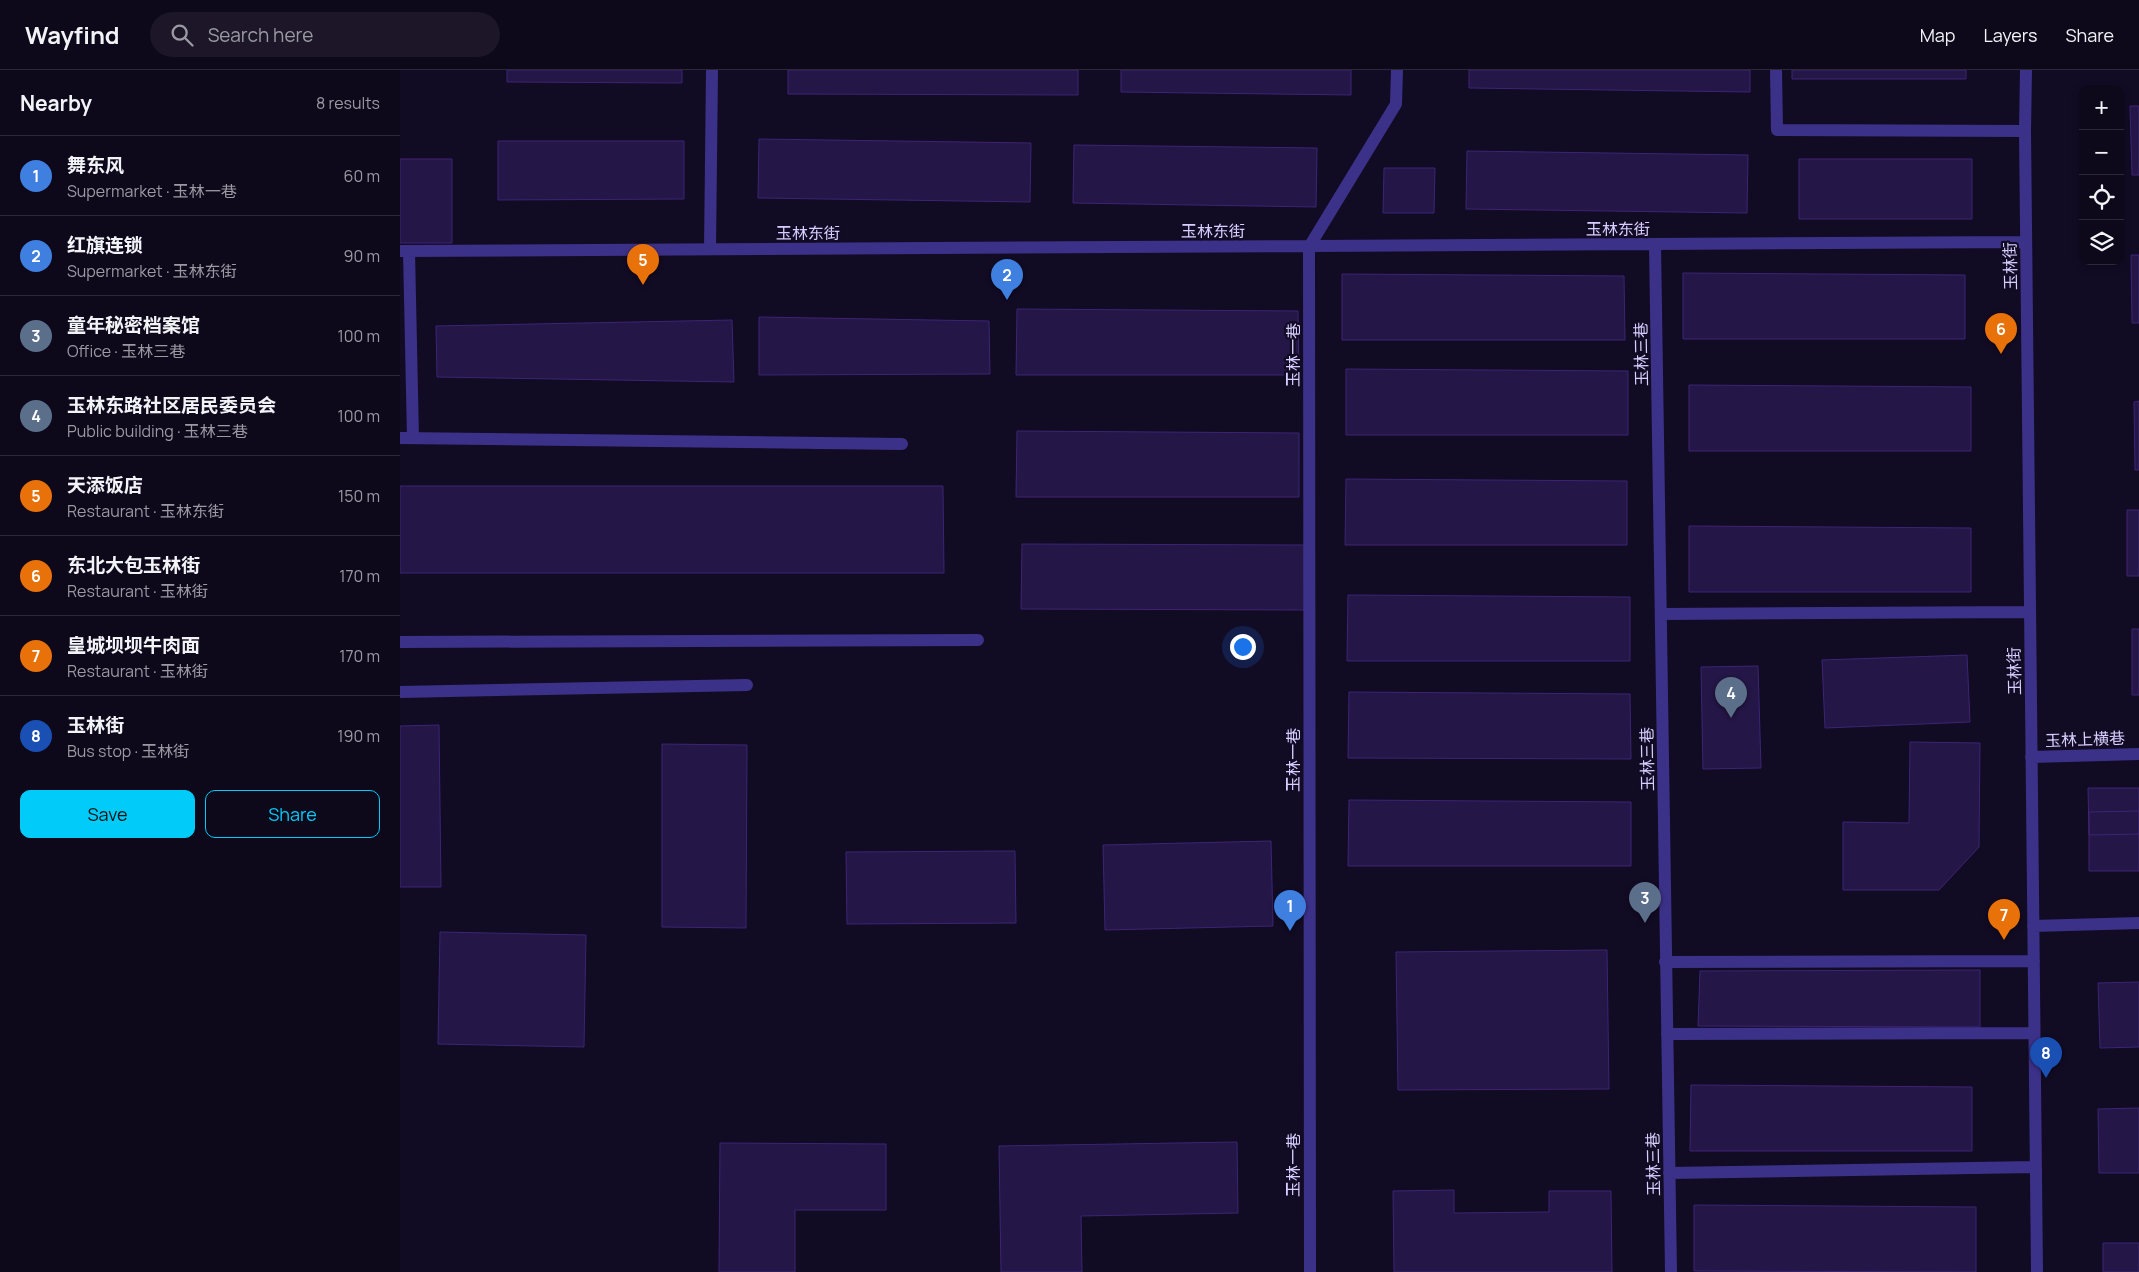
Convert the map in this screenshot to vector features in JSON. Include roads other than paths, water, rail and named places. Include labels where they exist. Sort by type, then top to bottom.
[{"type":"street","points":[[710,250],[712,70]]},
{"type":"street","points":[[1309,247],[1396,104],[1398,70]]},
{"type":"street","points":[[1776,70],[1777,130],[2024,131]]},
{"type":"street","name":"玉林街","points":[[2026,70],[2024,131],[2036,1272]]},
{"type":"street","name":"玉林东街","points":[[405,251],[2026,242]]},
{"type":"street","name":"玉林三巷","points":[[1655,245],[1670,1272]]},
{"type":"street","name":"玉林一巷","points":[[1309,247],[1310,1272]]},
{"type":"street","points":[[405,251],[413,438]]},
{"type":"street","points":[[400,438],[902,444]]},
{"type":"street","points":[[1661,614],[2030,612]]},
{"type":"street","points":[[400,642],[978,640]]},
{"type":"street","points":[[400,692],[747,686]]},
{"type":"street","name":"玉林上横巷","points":[[2031,757],[2139,754]]},
{"type":"street","points":[[2033,926],[2139,923]]},
{"type":"street","points":[[1665,962],[2034,961]]},
{"type":"street","points":[[1667,1034],[2034,1032]]},
{"type":"street","points":[[1669,1173],[2036,1167]]},
{"type":"place","name":"天添饭店","points":[[643,285]]},
{"type":"place","name":"红旗连锁","points":[[1007,300]]},
{"type":"place","name":"东北大包玉林街","points":[[2001,354]]},
{"type":"place","name":"玉林东路社区居民委员会","points":[[1731,718]]},
{"type":"place","name":"童年秘密档案馆","points":[[1645,923]]},
{"type":"place","name":"舞东风","points":[[1290,931]]},
{"type":"place","name":"皇城坝坝牛肉面","points":[[2004,940]]},
{"type":"place","name":"玉林街","points":[[2046,1078]]}]
